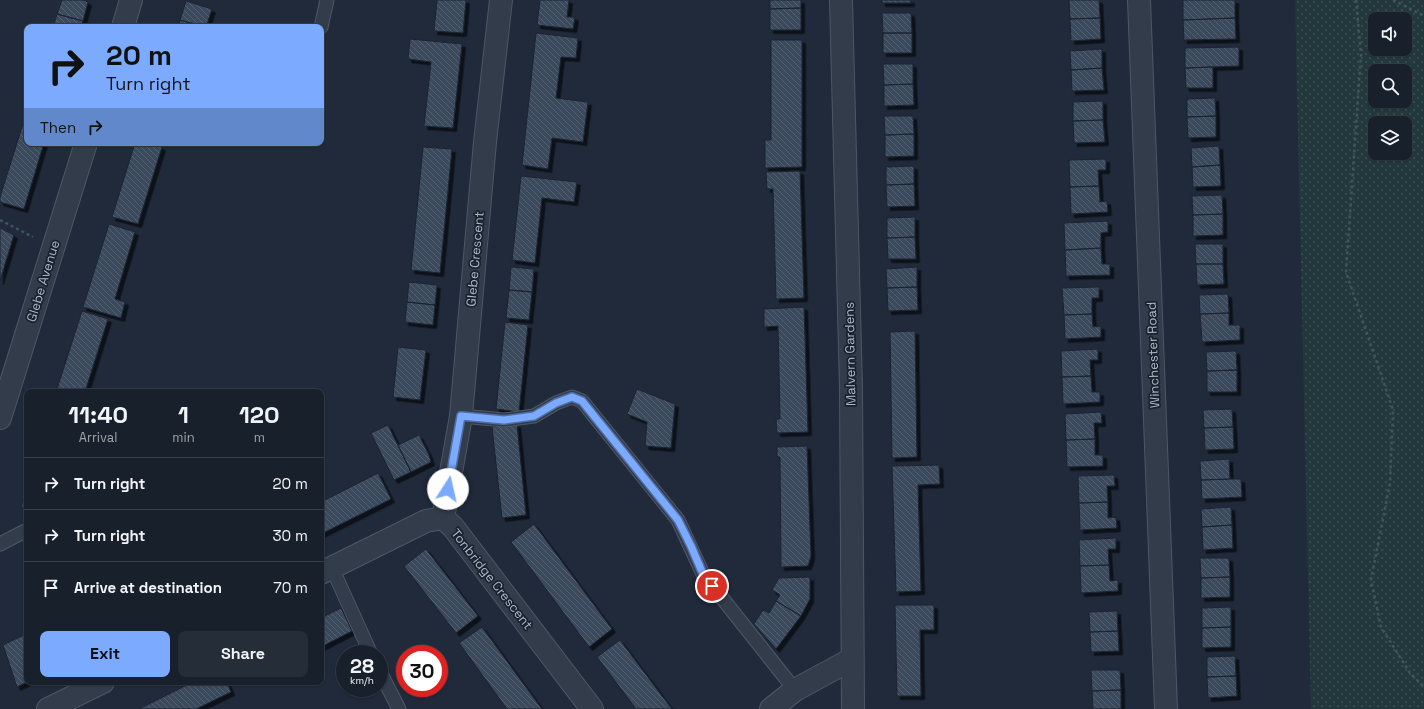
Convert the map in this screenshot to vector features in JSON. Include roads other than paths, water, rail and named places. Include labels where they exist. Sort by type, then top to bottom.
[{"type":"street","points":[[124,24],[132,0]]},
{"type":"street","name":"Glebe Crescent","points":[[443,518],[461,416],[485,142],[501,0]]},
{"type":"street","name":"Malvern Gardens","points":[[841,0],[851,388],[853,709]]},
{"type":"street","name":"Winchester Road","points":[[1139,0],[1166,709]]},
{"type":"street","name":"Glebe Avenue","points":[[0,418],[85,146]]},
{"type":"street","name":"Tonbridge Crescent","points":[[327,570],[426,521],[443,518],[453,527],[592,709]]},
{"type":"street","points":[[771,709],[795,690],[852,658]]},
{"type":"street","points":[[48,709],[97,685]]},
{"type":"lane","points":[[322,24],[327,0]]},
{"type":"lane","points":[[461,416],[504,420],[534,416],[556,403],[572,397],[582,401],[678,520],[703,574],[795,690]]},
{"type":"lane","points":[[0,544],[24,532]]},
{"type":"lane","points":[[327,570],[366,645]]},
{"type":"lane","points":[[388,688],[399,709]]}]
